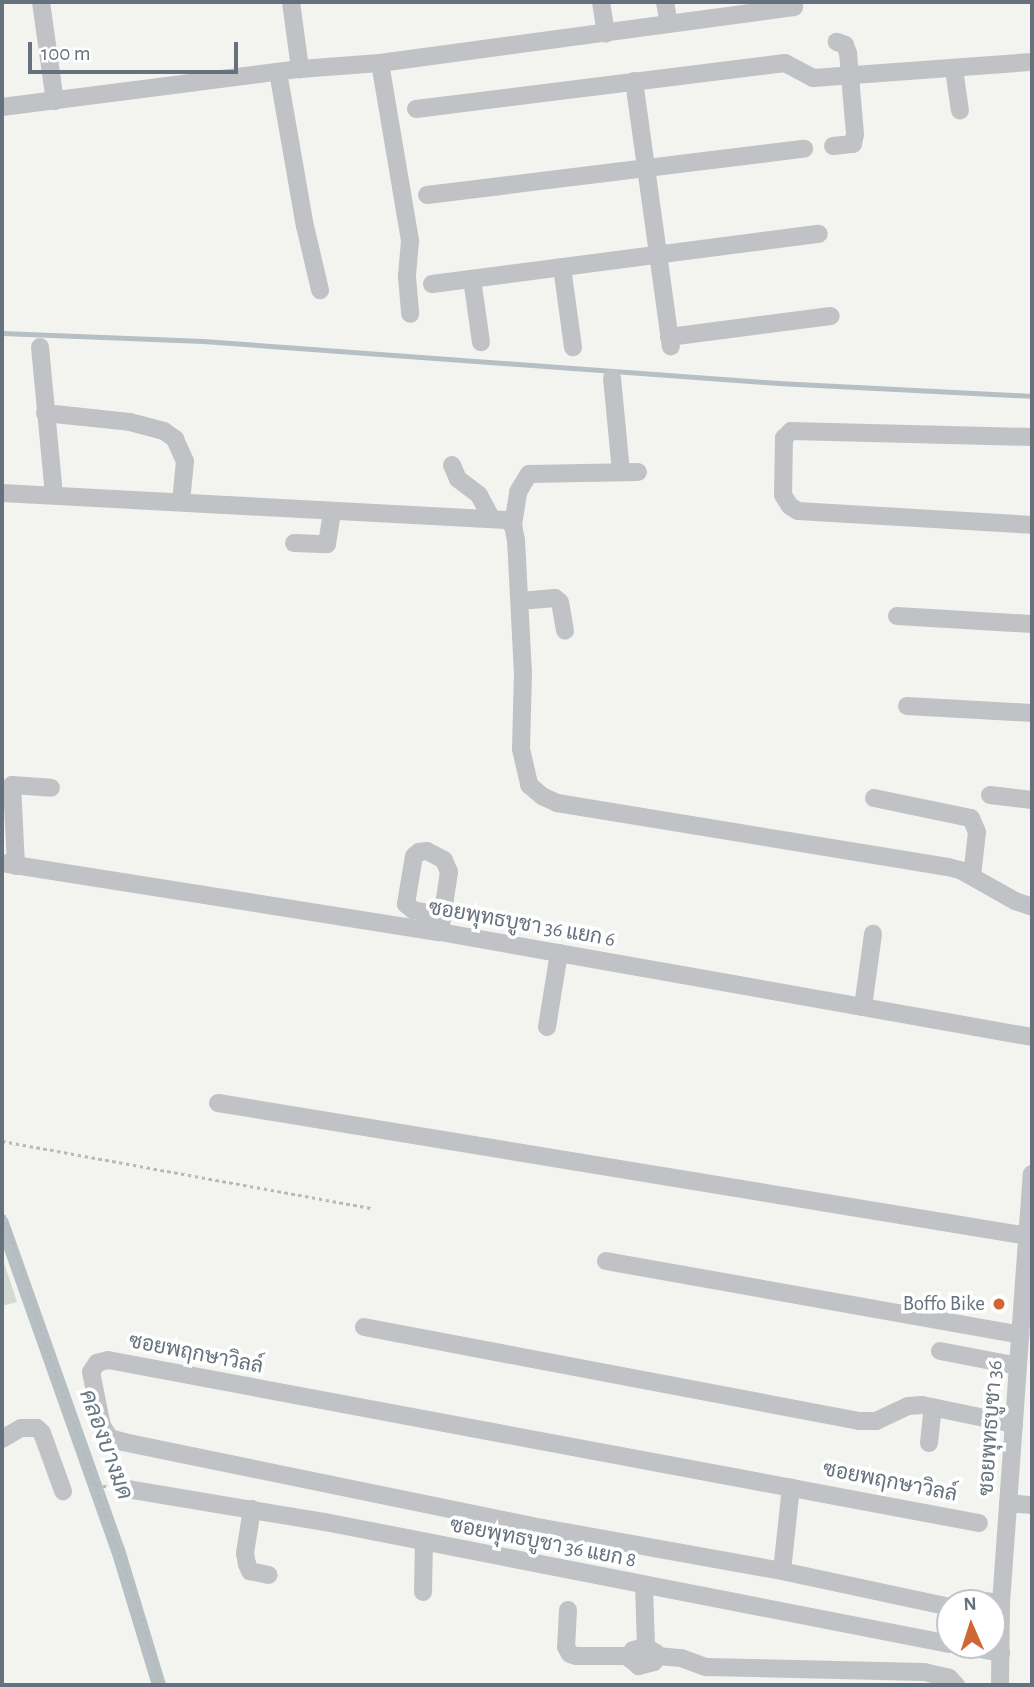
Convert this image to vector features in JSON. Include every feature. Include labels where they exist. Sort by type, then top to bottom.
[{"type":"street","points":[[41,2],[55,101]]},
{"type":"street","points":[[290,2],[300,69]]},
{"type":"street","points":[[601,2],[606,34]]},
{"type":"street","points":[[665,2],[669,24]]},
{"type":"street","points":[[2,107],[606,34],[669,24],[710,10],[794,7]]},
{"type":"street","points":[[833,146],[853,144],[848,53],[845,46],[837,42]]},
{"type":"street","points":[[416,109],[785,63],[813,78],[1032,62]]},
{"type":"street","points":[[380,63],[410,240],[407,277],[410,314]]},
{"type":"street","points":[[954,69],[960,111]]},
{"type":"street","points":[[278,72],[305,226],[320,290]]},
{"type":"street","points":[[635,81],[644,169],[670,342],[831,316]]},
{"type":"street","points":[[427,195],[804,149]]},
{"type":"street","points":[[432,284],[819,233]]},
{"type":"street","points":[[562,267],[573,348]]},
{"type":"street","points":[[472,279],[481,342]]},
{"type":"street","points":[[40,347],[54,494]]},
{"type":"street","points":[[612,378],[629,472],[529,474],[518,492],[513,525],[523,672],[521,749],[529,785],[542,796],[557,803],[879,854],[960,870],[1015,901],[1032,907]]},
{"type":"street","points":[[45,412],[130,422],[164,431],[175,439],[185,460],[181,502]]},
{"type":"street","points":[[1032,437],[791,430],[784,438],[783,495],[790,506],[798,511],[1032,525]]},
{"type":"street","points":[[452,465],[458,479],[479,495],[491,518]]},
{"type":"street","points":[[2,494],[54,494],[491,518],[506,520],[513,525]]},
{"type":"street","points":[[294,543],[327,544],[332,511]]},
{"type":"street","points":[[520,601],[555,598],[560,602],[565,631]]},
{"type":"street","points":[[897,616],[1032,624]]},
{"type":"street","points":[[907,706],[1032,713]]},
{"type":"street","points":[[8,856],[7,785],[51,788]]},
{"type":"street","points":[[990,795],[1032,800]]},
{"type":"street","points":[[874,798],[971,818],[977,830],[972,876]]},
{"type":"street","name":"ซอยพุทธบูชา 36 แยก 6","points":[[8,856],[441,924],[559,953],[1032,1037]]},
{"type":"street","points":[[863,1007],[873,934]]},
{"type":"street","points":[[547,1027],[559,953]]},
{"type":"street","points":[[218,1103],[1028,1236]]},
{"type":"street","name":"ซอยพุทธบูชา 36","points":[[1002,1589],[1014,1424],[1023,1352],[1032,1174]]},
{"type":"street","points":[[606,1261],[1023,1352]]},
{"type":"street","points":[[363,1327],[859,1421],[876,1421],[908,1406],[933,1407],[1014,1424]]},
{"type":"street","points":[[940,1351],[1023,1352]]},
{"type":"street","name":"ซอยพฤกษาวิลล์","points":[[936,1604],[782,1571],[542,1528],[124,1442],[110,1438],[102,1426],[91,1372],[97,1363],[108,1360],[538,1443],[979,1523]]},
{"type":"street","points":[[929,1443],[933,1407]]},
{"type":"street","points":[[2,1439],[22,1428],[37,1428],[63,1491]]},
{"type":"street","name":"ซอยพฤกษาวิลล์","points":[[782,1571],[792,1487]]},
{"type":"street","name":"ซอยพุทธบูชา 36 แยก 8","points":[[127,1489],[252,1509],[936,1641]]},
{"type":"street","points":[[1009,1503],[1032,1505]]},
{"type":"street","points":[[252,1509],[245,1553],[247,1564],[250,1571],[270,1575]]},
{"type":"street","points":[[423,1592],[424,1542]]},
{"type":"street","points":[[568,1610],[566,1647],[570,1654],[576,1657],[629,1656],[633,1663],[645,1666],[654,1662],[643,1586]]},
{"type":"street","points":[[652,1652],[706,1667],[799,1678],[877,1679],[925,1672],[949,1678],[956,1685]]},
{"type":"street","name":"ซอยพุทธบูชา 36","points":[[1000,1685],[1001,1659]]},
{"type":"path","points":[[2,1141],[372,1208]]},
{"type":"path","points":[[2,1208],[43,1336],[140,1611],[162,1685]]},
{"type":"shaded area","points":[[2,1257],[17,1302],[2,1306]]},
{"type":"waterway","points":[[2,333],[203,341],[778,383],[1032,396]]},
{"type":"waterway","name":"คลองบางมด","points":[[2,1223],[118,1550],[159,1685]]},
{"type":"place","name":"Boffo Bike","points":[[999,1304]]}]
